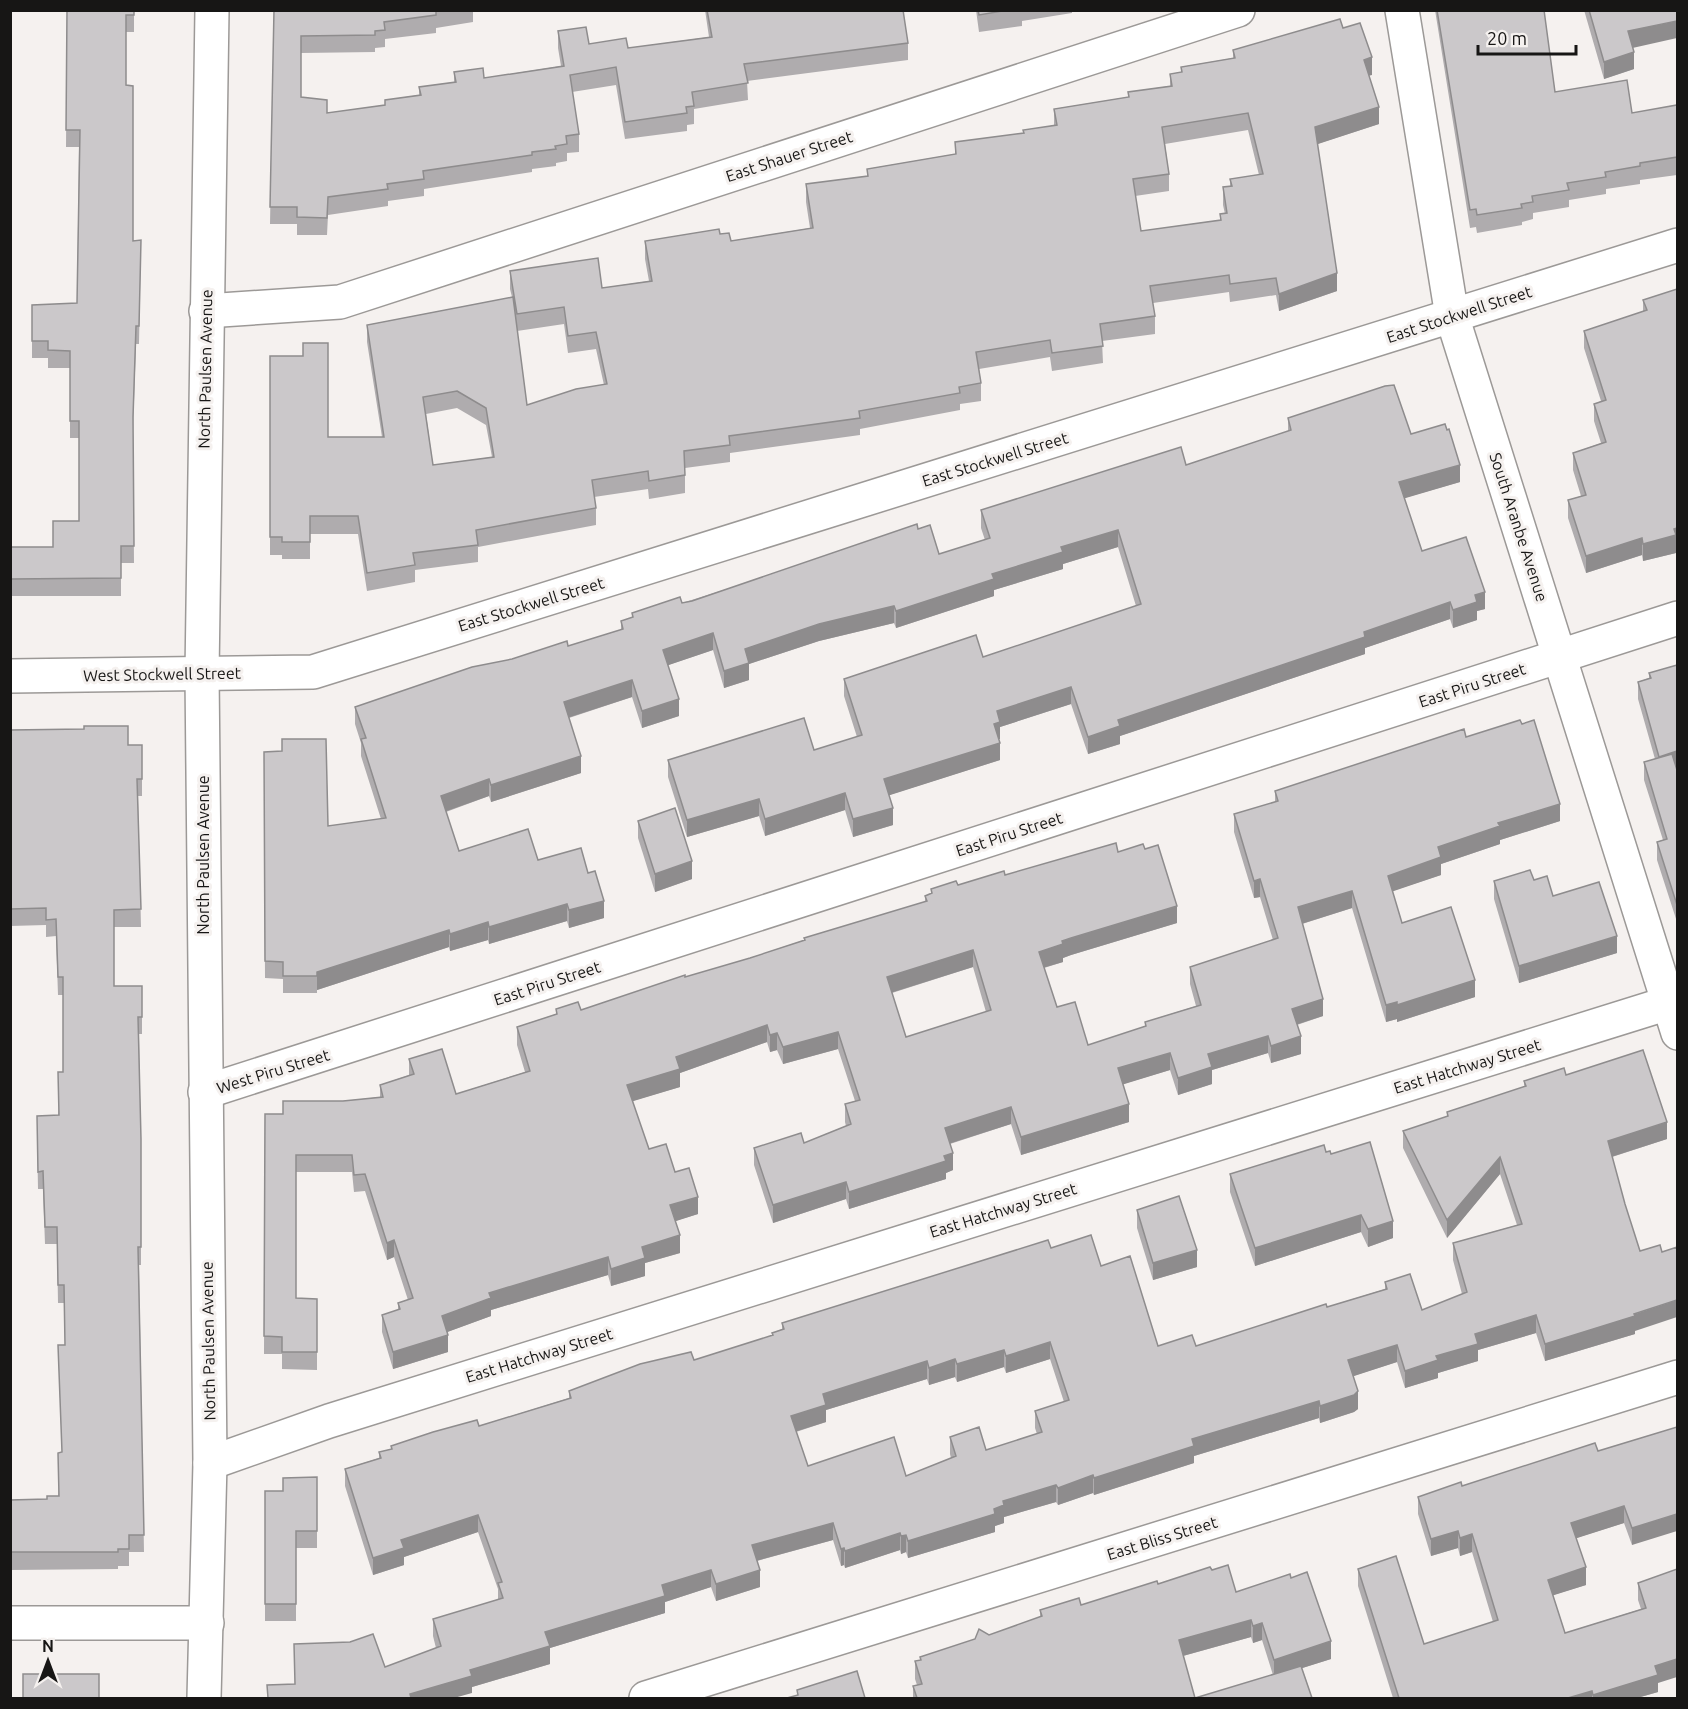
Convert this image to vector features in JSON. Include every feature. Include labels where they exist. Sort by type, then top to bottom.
[{"type":"street","name":"North Paulsen Avenue","points":[[204,1698],[210,1463],[202,673],[212,10]]},
{"type":"street","name":"East Shauer Street","points":[[206,311],[340,302],[1238,10]]},
{"type":"street","name":"South Aranbe Avenue","points":[[1402,10],[1452,316],[1674,1012]]},
{"type":"street","name":"East Stockwell Street","points":[[313,672],[1677,244]]},
{"type":"street","name":"East Piru Street","points":[[341,1050],[1677,618]]},
{"type":"street","name":"West Stockwell Street","points":[[10,676],[313,672]]},
{"type":"street","name":"East Hatchway Street","points":[[210,1463],[329,1421],[1674,1012]]},
{"type":"street","name":"West Piru Street","points":[[205,1092],[341,1050]]},
{"type":"street","name":"East Bliss Street","points":[[646,1698],[1677,1377]]},
{"type":"street","points":[[10,1623],[207,1623]]},
{"type":"building","points":[[67,10],[134,10],[134,15],[126,15],[126,85],[133,86],[133,241],[141,240],[139,326],[136,326],[133,417],[134,546],[121,546],[121,578],[10,579],[10,547],[53,547],[53,521],[79,521],[79,421],[70,421],[70,351],[48,350],[48,341],[32,341],[32,305],[77,303],[80,130],[66,130]]},
{"type":"building","points":[[274,10],[438,10],[436,15],[384,22],[385,30],[375,31],[375,35],[301,36],[301,97],[327,100],[327,113],[385,105],[385,100],[421,95],[419,87],[456,82],[454,72],[483,68],[484,78],[564,66],[558,31],[586,27],[589,44],[626,38],[628,48],[712,37],[707,10],[903,10],[908,43],[744,64],[748,83],[692,92],[694,106],[686,107],[687,113],[625,122],[616,67],[570,75],[579,134],[566,136],[567,144],[555,146],[556,149],[532,152],[532,155],[423,171],[424,179],[387,184],[388,189],[328,197],[327,218],[297,217],[297,207],[270,207]]},
{"type":"building","points":[[978,10],[1008,10],[979,15]]},
{"type":"building","points":[[1437,10],[1544,10],[1555,92],[1627,80],[1632,113],[1677,105],[1677,157],[1605,172],[1606,177],[1567,183],[1569,190],[1532,196],[1533,202],[1521,204],[1522,208],[1477,215],[1476,209],[1470,210]]},
{"type":"building","points":[[1589,10],[1677,10],[1677,21],[1628,31],[1634,52],[1604,62]]},
{"type":"building","points":[[1340,19],[1343,28],[1360,23],[1372,57],[1364,60],[1379,107],[1315,127],[1337,273],[1279,294],[1276,278],[1230,284],[1229,275],[1150,286],[1155,316],[1100,324],[1103,346],[1052,353],[1050,340],[976,352],[981,383],[959,387],[960,393],[859,411],[860,418],[729,436],[730,445],[684,451],[685,475],[649,481],[648,471],[592,480],[596,508],[476,530],[478,545],[413,553],[415,565],[367,573],[358,516],[310,516],[310,542],[282,542],[282,537],[270,537],[270,356],[303,356],[303,343],[328,343],[328,437],[384,437],[367,325],[513,297],[527,405],[576,389],[607,384],[596,332],[568,336],[564,307],[517,314],[510,271],[598,258],[602,288],[652,281],[645,241],[719,229],[720,234],[729,233],[731,241],[813,228],[806,184],[868,176],[867,169],[956,154],[955,142],[1024,133],[1023,130],[1057,125],[1054,109],[1129,97],[1128,92],[1172,86],[1170,74],[1182,72],[1181,67],[1235,58],[1233,50]],"holes":[[[1248,113],[1263,174],[1230,179],[1232,186],[1223,187],[1227,213],[1220,214],[1221,220],[1141,231],[1133,179],[1169,174],[1162,127]],[[457,391],[486,408],[494,457],[433,465],[423,397]]]},
{"type":"building","points":[[1677,289],[1677,528],[1674,529],[1676,535],[1643,544],[1642,538],[1586,556],[1568,500],[1586,495],[1573,453],[1606,442],[1594,404],[1606,400],[1584,331],[1647,310],[1643,300]]},
{"type":"building","points":[[1394,385],[1411,434],[1445,424],[1447,430],[1449,429],[1460,465],[1399,482],[1422,551],[1466,537],[1485,592],[1475,595],[1477,602],[1453,610],[1450,602],[1364,632],[1365,637],[1118,720],[1120,726],[1088,737],[1071,687],[997,711],[1000,722],[994,724],[1000,743],[884,779],[893,808],[853,819],[845,793],[765,819],[759,799],[687,820],[668,760],[804,718],[814,750],[862,735],[844,679],[976,635],[983,657],[1141,604],[1118,530],[1061,547],[1063,552],[992,574],[994,579],[896,611],[894,606],[819,624],[745,649],[749,663],[724,671],[713,633],[663,650],[679,699],[642,711],[632,680],[564,702],[581,756],[491,785],[489,779],[441,796],[459,851],[528,829],[538,860],[581,848],[588,873],[595,871],[604,901],[569,910],[567,904],[489,927],[488,922],[450,934],[449,930],[317,972],[317,976],[283,976],[283,962],[265,961],[264,752],[282,751],[282,739],[326,739],[328,826],[386,818],[361,739],[366,738],[355,707],[472,667],[512,659],[567,641],[568,646],[623,629],[621,621],[633,617],[632,613],[680,597],[682,603],[692,601],[917,524],[918,529],[930,525],[939,554],[990,538],[981,510],[1181,447],[1186,465],[1291,430],[1288,418]]},
{"type":"building","points":[[1677,665],[1677,751],[1659,757],[1638,682],[1651,678],[1649,673]]},
{"type":"building","points":[[1520,720],[1522,724],[1534,720],[1560,804],[1498,823],[1500,826],[1438,847],[1441,857],[1388,876],[1402,923],[1451,907],[1475,980],[1397,1005],[1397,1002],[1386,1005],[1352,891],[1298,907],[1323,999],[1292,1009],[1301,1036],[1271,1046],[1268,1036],[1208,1054],[1212,1067],[1178,1078],[1170,1053],[1118,1068],[1129,1104],[1021,1137],[1011,1107],[945,1128],[953,1153],[944,1156],[946,1161],[849,1192],[846,1182],[773,1205],[754,1148],[801,1133],[804,1143],[851,1124],[845,1104],[860,1100],[838,1032],[783,1047],[777,1033],[770,1035],[767,1025],[676,1057],[680,1069],[627,1085],[649,1149],[666,1144],[675,1172],[689,1168],[698,1197],[670,1205],[680,1235],[642,1247],[645,1258],[611,1269],[608,1257],[489,1293],[491,1298],[442,1316],[448,1335],[393,1352],[382,1315],[400,1309],[398,1303],[413,1298],[394,1240],[387,1243],[365,1174],[354,1175],[352,1155],[296,1155],[296,1298],[317,1299],[317,1352],[282,1352],[282,1337],[264,1336],[265,1114],[283,1114],[283,1101],[343,1101],[383,1097],[380,1085],[414,1074],[409,1059],[442,1049],[456,1094],[530,1071],[517,1027],[557,1014],[556,1009],[578,1002],[581,1010],[685,975],[685,977],[750,958],[805,940],[804,938],[927,901],[925,896],[932,893],[931,889],[956,881],[958,885],[1004,871],[1005,875],[1116,843],[1118,852],[1143,844],[1145,849],[1158,845],[1177,906],[1062,941],[1063,944],[1039,952],[1057,1007],[1075,1002],[1088,1045],[1146,1026],[1145,1022],[1201,1005],[1190,967],[1278,938],[1260,879],[1254,881],[1234,814],[1278,801],[1275,791],[1464,729],[1466,737]],"holes":[[[973,950],[991,1010],[906,1037],[887,977]]]},
{"type":"building","points":[[84,726],[128,726],[128,745],[142,745],[142,779],[137,779],[141,909],[114,910],[114,986],[142,986],[142,1017],[138,1017],[141,1247],[138,1247],[144,1535],[129,1535],[129,1549],[118,1549],[118,1552],[10,1552],[10,1500],[47,1499],[47,1496],[59,1496],[58,1453],[62,1452],[58,1345],[65,1345],[64,1285],[58,1285],[57,1227],[45,1227],[43,1171],[38,1172],[37,1116],[59,1115],[58,1072],[63,1072],[63,977],[58,977],[56,919],[46,920],[46,908],[10,909],[10,730],[84,729]]},
{"type":"building","points":[[1672,754],[1677,770],[1677,905],[1657,842],[1667,839],[1644,762]]},
{"type":"building","points":[[675,808],[692,861],[655,874],[638,821]]},
{"type":"building","points":[[1530,870],[1534,880],[1547,876],[1553,896],[1599,882],[1617,936],[1519,966],[1494,881]]},
{"type":"building","points":[[1643,1050],[1667,1122],[1608,1141],[1640,1251],[1660,1245],[1662,1252],[1677,1247],[1677,1300],[1634,1314],[1635,1316],[1545,1344],[1536,1315],[1475,1334],[1478,1344],[1436,1356],[1438,1360],[1405,1371],[1397,1345],[1348,1360],[1358,1391],[1354,1395],[1320,1406],[1319,1401],[1192,1439],[1194,1446],[1094,1478],[1093,1475],[1058,1488],[1056,1485],[1003,1501],[1004,1505],[994,1509],[995,1514],[908,1541],[906,1535],[901,1536],[900,1533],[845,1551],[844,1548],[841,1549],[833,1523],[752,1545],[760,1570],[716,1584],[711,1570],[662,1585],[665,1596],[545,1632],[550,1646],[470,1670],[472,1676],[410,1694],[411,1698],[268,1698],[267,1685],[295,1684],[294,1644],[350,1642],[373,1634],[385,1667],[441,1646],[433,1619],[503,1598],[498,1583],[502,1582],[478,1515],[401,1540],[404,1548],[373,1558],[345,1469],[381,1458],[379,1452],[392,1449],[391,1446],[477,1420],[479,1426],[571,1398],[569,1391],[640,1364],[691,1352],[694,1360],[773,1335],[772,1333],[784,1329],[782,1323],[1048,1240],[1051,1248],[1091,1235],[1101,1266],[1130,1256],[1158,1346],[1192,1335],[1196,1346],[1326,1304],[1327,1307],[1387,1289],[1385,1282],[1410,1274],[1422,1310],[1467,1292],[1453,1243],[1522,1224],[1500,1157],[1447,1220],[1403,1131],[1448,1116],[1447,1112],[1526,1086],[1524,1081],[1564,1068],[1566,1075]],"holes":[[[1050,1342],[1069,1400],[1035,1411],[1042,1432],[986,1450],[979,1427],[950,1437],[956,1456],[906,1476],[894,1437],[808,1466],[791,1416],[826,1405],[823,1394],[927,1361],[929,1368],[955,1359],[957,1364],[1004,1350],[1006,1356]]]},
{"type":"building","points":[[1370,1142],[1393,1221],[1368,1229],[1361,1215],[1255,1248],[1230,1174],[1324,1145],[1326,1152],[1330,1151],[1331,1154]]},
{"type":"building","points":[[1179,1196],[1197,1250],[1153,1263],[1137,1210]]},
{"type":"building","points":[[1677,1427],[1677,1514],[1632,1528],[1624,1506],[1571,1523],[1586,1567],[1548,1580],[1565,1633],[1646,1608],[1638,1583],[1677,1569],[1677,1659],[1655,1666],[1658,1675],[1593,1695],[1592,1691],[1568,1698],[1399,1698],[1358,1569],[1396,1556],[1424,1644],[1498,1620],[1472,1534],[1460,1538],[1458,1531],[1431,1539],[1418,1497],[1461,1482],[1462,1486],[1595,1443],[1598,1451]]},
{"type":"building","points":[[317,1477],[317,1531],[296,1531],[296,1604],[265,1604],[265,1491],[283,1491],[283,1478]]},
{"type":"building","points":[[1228,1565],[1236,1592],[1290,1574],[1291,1578],[1307,1572],[1331,1641],[1274,1660],[1262,1623],[1253,1626],[1251,1620],[1179,1640],[1195,1698],[917,1698],[913,1686],[922,1684],[915,1661],[921,1660],[920,1657],[975,1639],[979,1629],[989,1635],[1042,1616],[1040,1610],[1079,1598],[1081,1605],[1210,1567],[1212,1570]]},
{"type":"building","points":[[1301,1666],[1312,1698],[1195,1698]]},
{"type":"building","points":[[857,1671],[865,1698],[787,1698],[798,1695],[797,1690]]},
{"type":"building","points":[[23,1674],[99,1674],[99,1698],[23,1698]]}]
